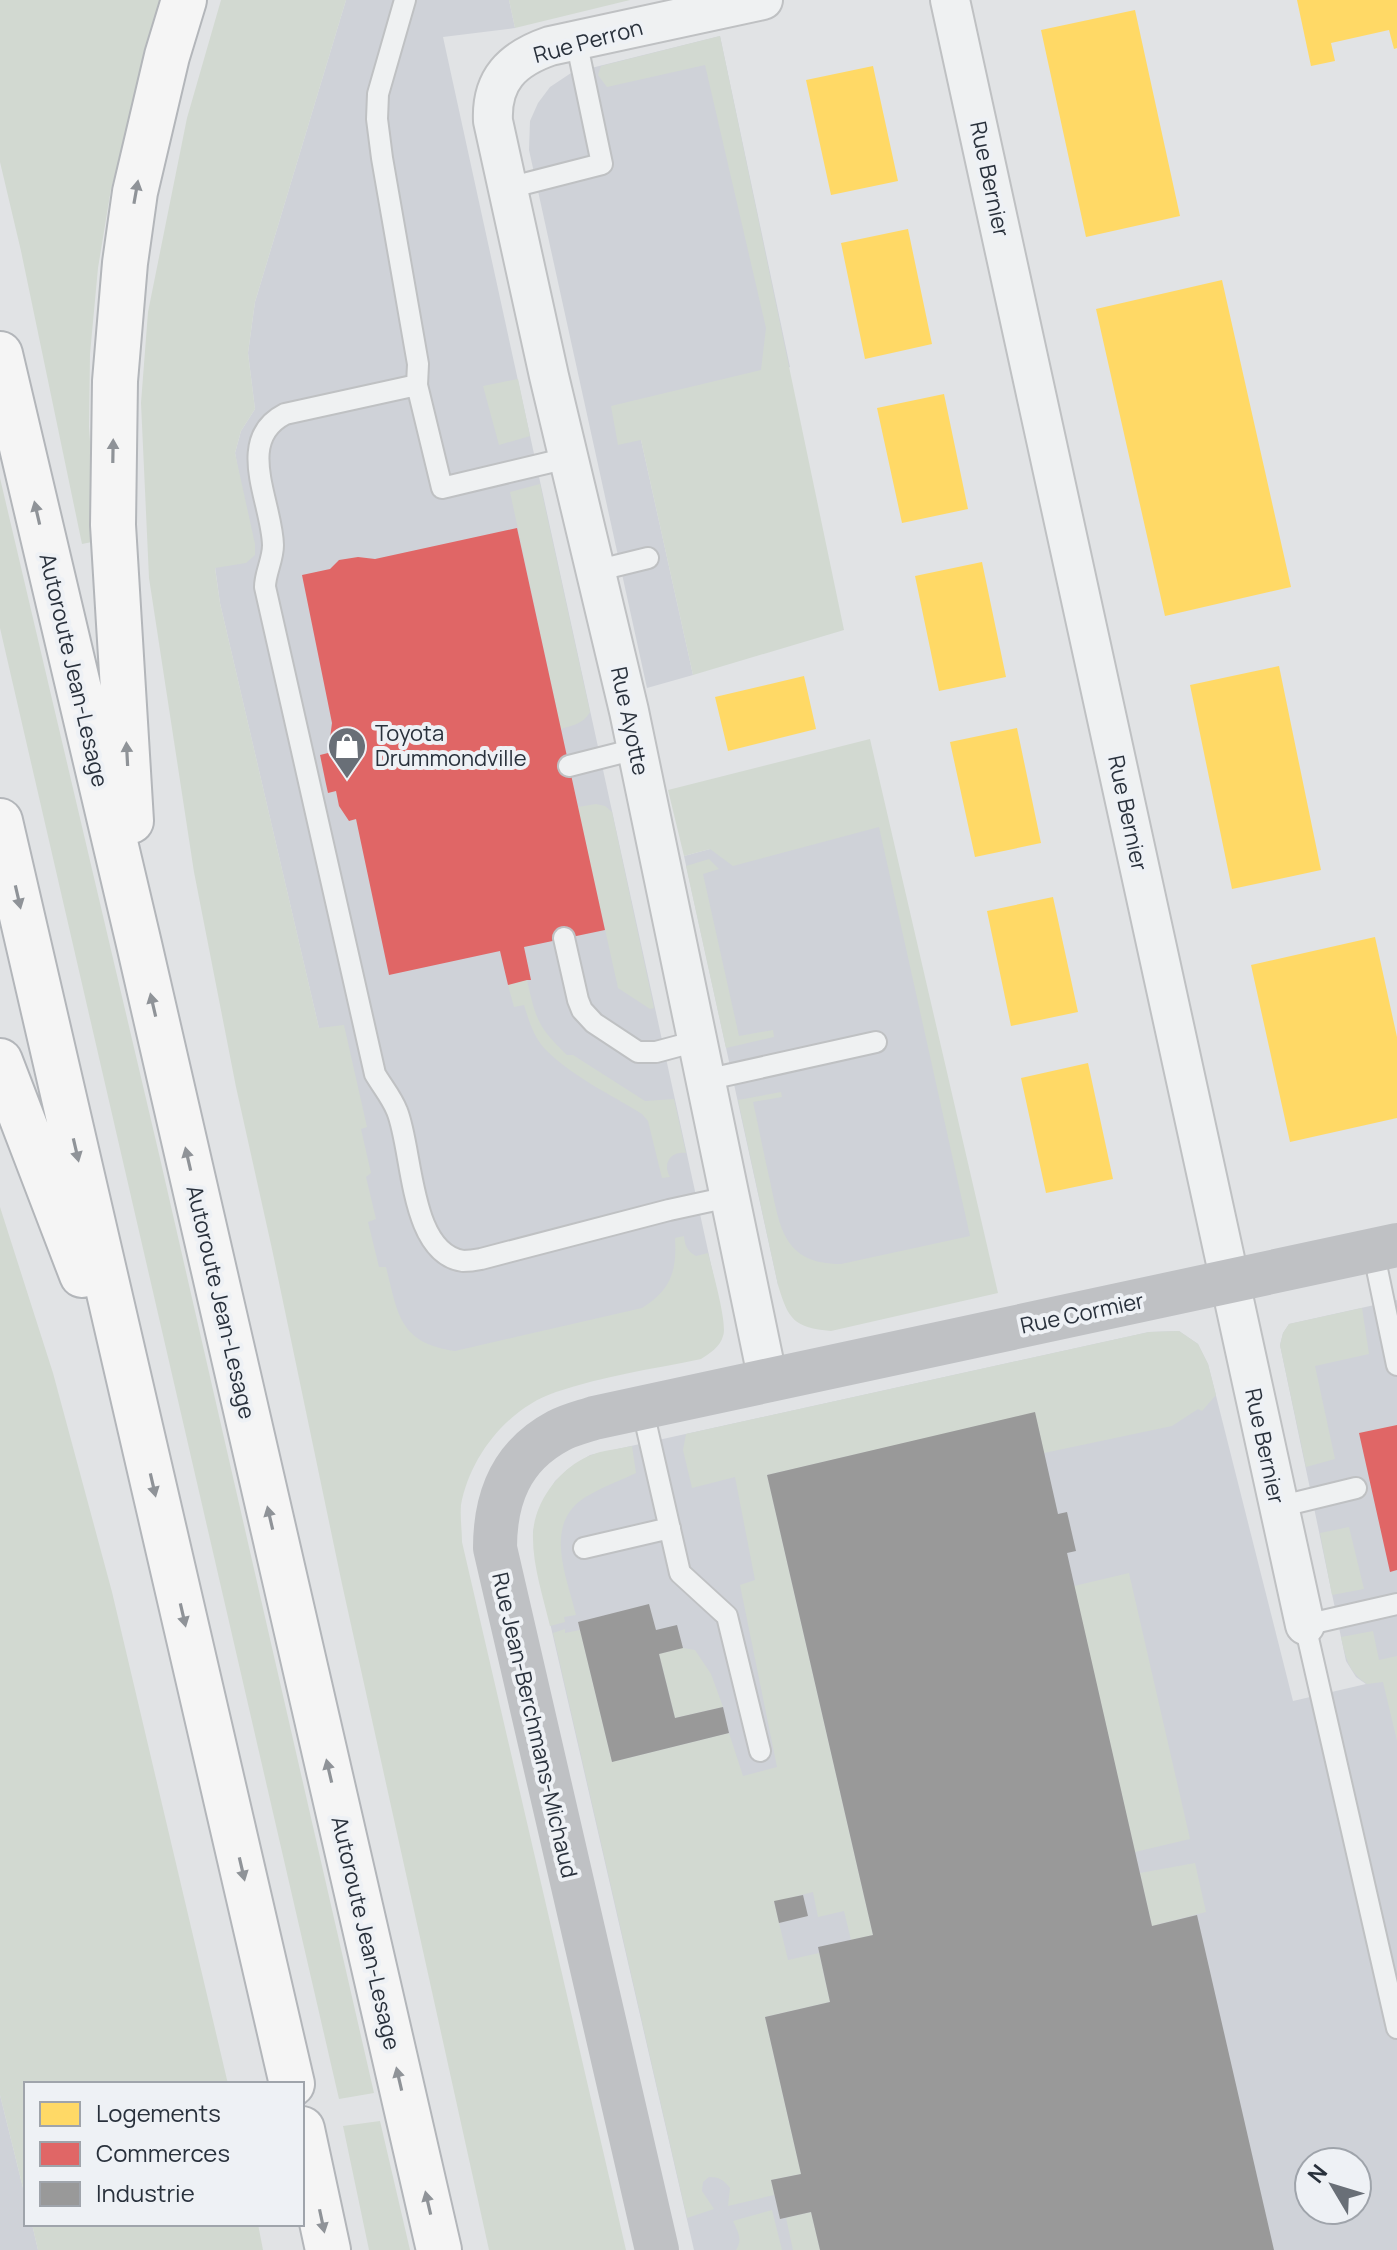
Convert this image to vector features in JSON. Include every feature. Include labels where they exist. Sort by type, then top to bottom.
[{"type":"highway","points":[[139,944],[113,525],[115,381],[118,327],[135,192],[163,71],[184,0]]},
{"type":"highway","name":"Autoroute Jean-Lesage","points":[[0,354],[439,2250]]},
{"type":"highway","points":[[0,821],[292,2082]]},
{"type":"highway","points":[[0,1061],[141,1430]]},
{"type":"highway","points":[[304,2138],[328,2250]]},
{"type":"street","name":"Rue Perron","points":[[510,67],[535,51],[576,40],[763,0]]},
{"type":"street","name":"Rue Bernier","points":[[950,0],[1305,1625]]},
{"type":"street","name":"Rue Ayotte","points":[[510,67],[494,95],[493,121],[636,749],[768,1381]]},
{"type":"street","name":"Rue Cormier","points":[[768,1381],[1385,1248]]},
{"type":"street","name":"Rue Jean-Berchmans-Michaud","points":[[657,2250],[495,1548],[495,1521],[501,1496],[514,1472],[528,1454],[561,1430],[594,1418],[768,1381]]},
{"type":"lane","points":[[405,0],[378,94],[377,119],[418,364],[417,385],[442,488],[568,458]]},
{"type":"lane","points":[[508,188],[602,164],[576,40]]},
{"type":"lane","points":[[417,385],[285,414],[274,420],[264,433],[257,455],[273,545],[265,587],[375,1074],[397,1110],[421,1218],[431,1239],[443,1251],[462,1261],[481,1259],[729,1197]]},
{"type":"lane","points":[[595,571],[648,558]]},
{"type":"lane","points":[[569,766],[636,749]]},
{"type":"lane","points":[[564,938],[578,1000],[582,1010],[594,1023],[638,1052],[656,1052],[697,1041]]},
{"type":"lane","points":[[705,1080],[876,1042]]},
{"type":"lane","points":[[1385,1248],[1397,1365]]},
{"type":"lane","points":[[642,1407],[680,1573],[727,1616],[760,1751]]},
{"type":"lane","points":[[1278,1507],[1356,1488]]},
{"type":"lane","points":[[584,1548],[670,1528]]},
{"type":"lane","points":[[1397,1604],[1305,1625],[1397,2028]]},
{"type":"shaded area","points":[[0,0],[162,0],[111,189],[98,268],[90,354],[89,427],[97,541],[82,544],[0,162]]},
{"type":"shaded area","points":[[221,0],[346,0],[255,302],[248,353],[255,409],[241,431],[235,453],[255,555],[246,563],[215,568],[220,603],[319,1028],[344,1025],[367,1127],[361,1129],[371,1173],[366,1177],[376,1219],[368,1222],[379,1267],[386,1267],[398,1312],[412,1333],[436,1347],[455,1351],[642,1308],[666,1287],[675,1260],[675,1238],[684,1236],[687,1248],[693,1254],[708,1253],[722,1309],[722,1340],[701,1359],[574,1386],[539,1399],[522,1410],[507,1422],[482,1452],[461,1505],[462,1542],[626,2250],[489,2250],[342,1584],[236,1087],[194,872],[149,578],[141,403],[148,312],[187,118]]},
{"type":"shaded area","points":[[346,0],[509,0],[515,28],[443,37],[719,1301],[399,1372],[220,603],[215,567],[243,497],[235,453],[241,431],[255,409],[248,353],[255,302]]},
{"type":"shaded area","points":[[509,0],[630,0],[515,28]]},
{"type":"shaded area","points":[[720,36],[790,367],[641,440],[693,675],[647,688],[529,150],[530,121],[550,87],[571,73]]},
{"type":"shaded area","points":[[720,36],[844,630],[693,675],[641,440],[618,445],[611,406],[761,370],[766,328],[705,65],[607,87],[598,75],[601,66]]},
{"type":"shaded area","points":[[518,379],[530,436],[499,445],[483,386]]},
{"type":"shaded area","points":[[0,478],[374,2093],[339,2099],[0,628]]},
{"type":"shaded area","points":[[540,484],[590,712],[581,722],[561,729],[510,492]]},
{"type":"shaded area","points":[[870,739],[998,1293],[831,1331],[801,1324],[794,1320],[785,1306],[738,1100],[781,1092],[782,1097],[753,1102],[782,1227],[796,1250],[807,1258],[841,1264],[970,1236],[879,827],[733,866],[710,849],[684,856],[668,790]]},
{"type":"shaded area","points":[[596,804],[612,812],[654,1008],[650,1009],[618,988],[578,807]]},
{"type":"shaded area","points":[[889,824],[986,1245],[778,1285],[684,856],[710,849]]},
{"type":"shaded area","points":[[709,859],[719,869],[703,874],[739,1036],[773,1030],[774,1037],[726,1048],[686,866]]},
{"type":"shaded area","points":[[527,980],[540,1022],[567,1055],[573,1055],[645,1101],[674,1099],[686,1153],[669,1159],[667,1167],[670,1177],[662,1178],[648,1121],[642,1114],[557,1060],[538,1040],[524,1005],[514,1007],[508,985]]},
{"type":"shaded area","points":[[0,1207],[53,1373],[112,1592],[228,2082],[24,2082],[24,2192],[0,2095]]},
{"type":"shaded area","points":[[1397,1300],[1397,2250],[694,2250],[536,1562],[533,1532],[538,1511],[555,1481],[590,1455],[1149,1332],[1179,1331],[1198,1344],[1208,1364],[1293,1701],[1366,1684],[1356,1677],[1346,1661],[1280,1345],[1289,1324]]},
{"type":"shaded area","points":[[1362,1308],[1369,1354],[1315,1366],[1335,1459],[1306,1467],[1280,1345],[1283,1333],[1289,1324]]},
{"type":"shaded area","points":[[1179,1331],[1198,1344],[1208,1364],[1216,1395],[1202,1411],[1198,1409],[1172,1426],[1044,1453],[1035,1413],[767,1475],[873,1935],[851,1940],[844,1911],[818,1917],[813,1892],[774,1902],[788,1960],[819,1953],[830,2002],[765,2017],[801,2174],[771,2180],[774,2195],[728,2206],[730,2188],[721,2180],[709,2177],[703,2182],[702,2191],[714,2209],[687,2218],[553,1633],[565,1629],[565,1633],[580,1630],[612,1762],[729,1733],[743,1776],[777,1767],[740,1585],[755,1580],[735,1477],[692,1488],[683,1450],[686,1434],[1149,1332]]},
{"type":"shaded area","points":[[632,1446],[636,1473],[584,1498],[564,1522],[561,1552],[576,1615],[564,1617],[565,1622],[550,1626],[534,1556],[535,1521],[544,1498],[559,1477],[578,1461],[599,1452]]},
{"type":"shaded area","points":[[1349,1527],[1364,1589],[1332,1595],[1320,1533]]},
{"type":"shaded area","points":[[1129,1573],[1190,1839],[1135,1852],[1074,1586]]},
{"type":"shaded area","points":[[1373,1631],[1379,1660],[1397,1656],[1397,1741],[1383,1682],[1367,1684],[1356,1674],[1346,1658],[1341,1637]]},
{"type":"shaded area","points":[[683,1648],[695,1650],[711,1674],[723,1707],[675,1718],[659,1654]]},
{"type":"shaded area","points":[[1195,1863],[1206,1912],[1152,1926],[1140,1873]]},
{"type":"shaded area","points":[[0,2095],[24,2192],[24,2226],[32,2226],[38,2250],[0,2250]]},
{"type":"shaded area","points":[[380,2121],[410,2250],[369,2250],[343,2126]]},
{"type":"shaded area","points":[[772,2210],[782,2250],[736,2250],[739,2239],[733,2221]]},
{"type":"shaded area","points":[[811,2212],[820,2250],[793,2250],[786,2218]]},
{"type":"shaded area","points":[[32,2226],[258,2226],[263,2250],[38,2250]]},
{"type":"building: Logements","points":[[1297,0],[1397,0],[1397,48],[1394,49],[1389,30],[1331,43],[1335,61],[1311,66]]},
{"type":"building: Logements","points":[[1135,10],[1180,216],[1086,237],[1041,30]]},
{"type":"building: Logements","points":[[873,66],[898,181],[831,195],[806,80]]},
{"type":"building: Logements","points":[[908,229],[932,344],[865,359],[841,243]]},
{"type":"building: Logements","points":[[1222,280],[1291,587],[1165,616],[1096,309]]},
{"type":"building: Logements","points":[[944,394],[968,509],[902,523],[877,408]]},
{"type":"building: Logements","points":[[982,562],[1006,677],[939,691],[915,576]]},
{"type":"building: Logements","points":[[1279,666],[1321,870],[1232,889],[1190,685]]},
{"type":"building: Logements","points":[[804,676],[816,729],[728,751],[715,697]]},
{"type":"building: Logements","points":[[1017,728],[1041,843],[975,857],[950,742]]},
{"type":"building: Logements","points":[[1053,897],[1078,1012],[1011,1026],[987,911]]},
{"type":"building: Logements","points":[[1375,937],[1397,1037],[1397,1118],[1290,1142],[1251,965]]},
{"type":"building: Logements","points":[[1088,1063],[1113,1179],[1046,1193],[1021,1078]]},
{"type":"building: Commerces","points":[[517,528],[605,930],[524,947],[531,980],[508,985],[500,951],[389,975],[356,819],[349,821],[339,806],[336,791],[328,793],[326,784],[320,755],[328,753],[332,723],[302,575],[330,569],[339,560],[358,557],[375,559]]},
{"type":"building: Commerces","points":[[1397,1425],[1397,1570],[1390,1572],[1359,1433]]},
{"type":"building: Industrie","points":[[1035,1412],[1058,1514],[1067,1512],[1076,1551],[1067,1553],[1152,1926],[1197,1915],[1274,2250],[820,2250],[811,2212],[780,2219],[771,2180],[801,2174],[765,2017],[830,2002],[818,1947],[873,1935],[767,1475]]},
{"type":"building: Industrie","points":[[649,1604],[656,1630],[677,1625],[683,1648],[659,1654],[675,1718],[723,1707],[729,1733],[612,1762],[578,1622]]},
{"type":"building: Industrie","points":[[803,1895],[808,1916],[779,1923],[774,1901]]},
{"type":"place","name":"Toyota Drummondville","points":[[347,780]]}]
